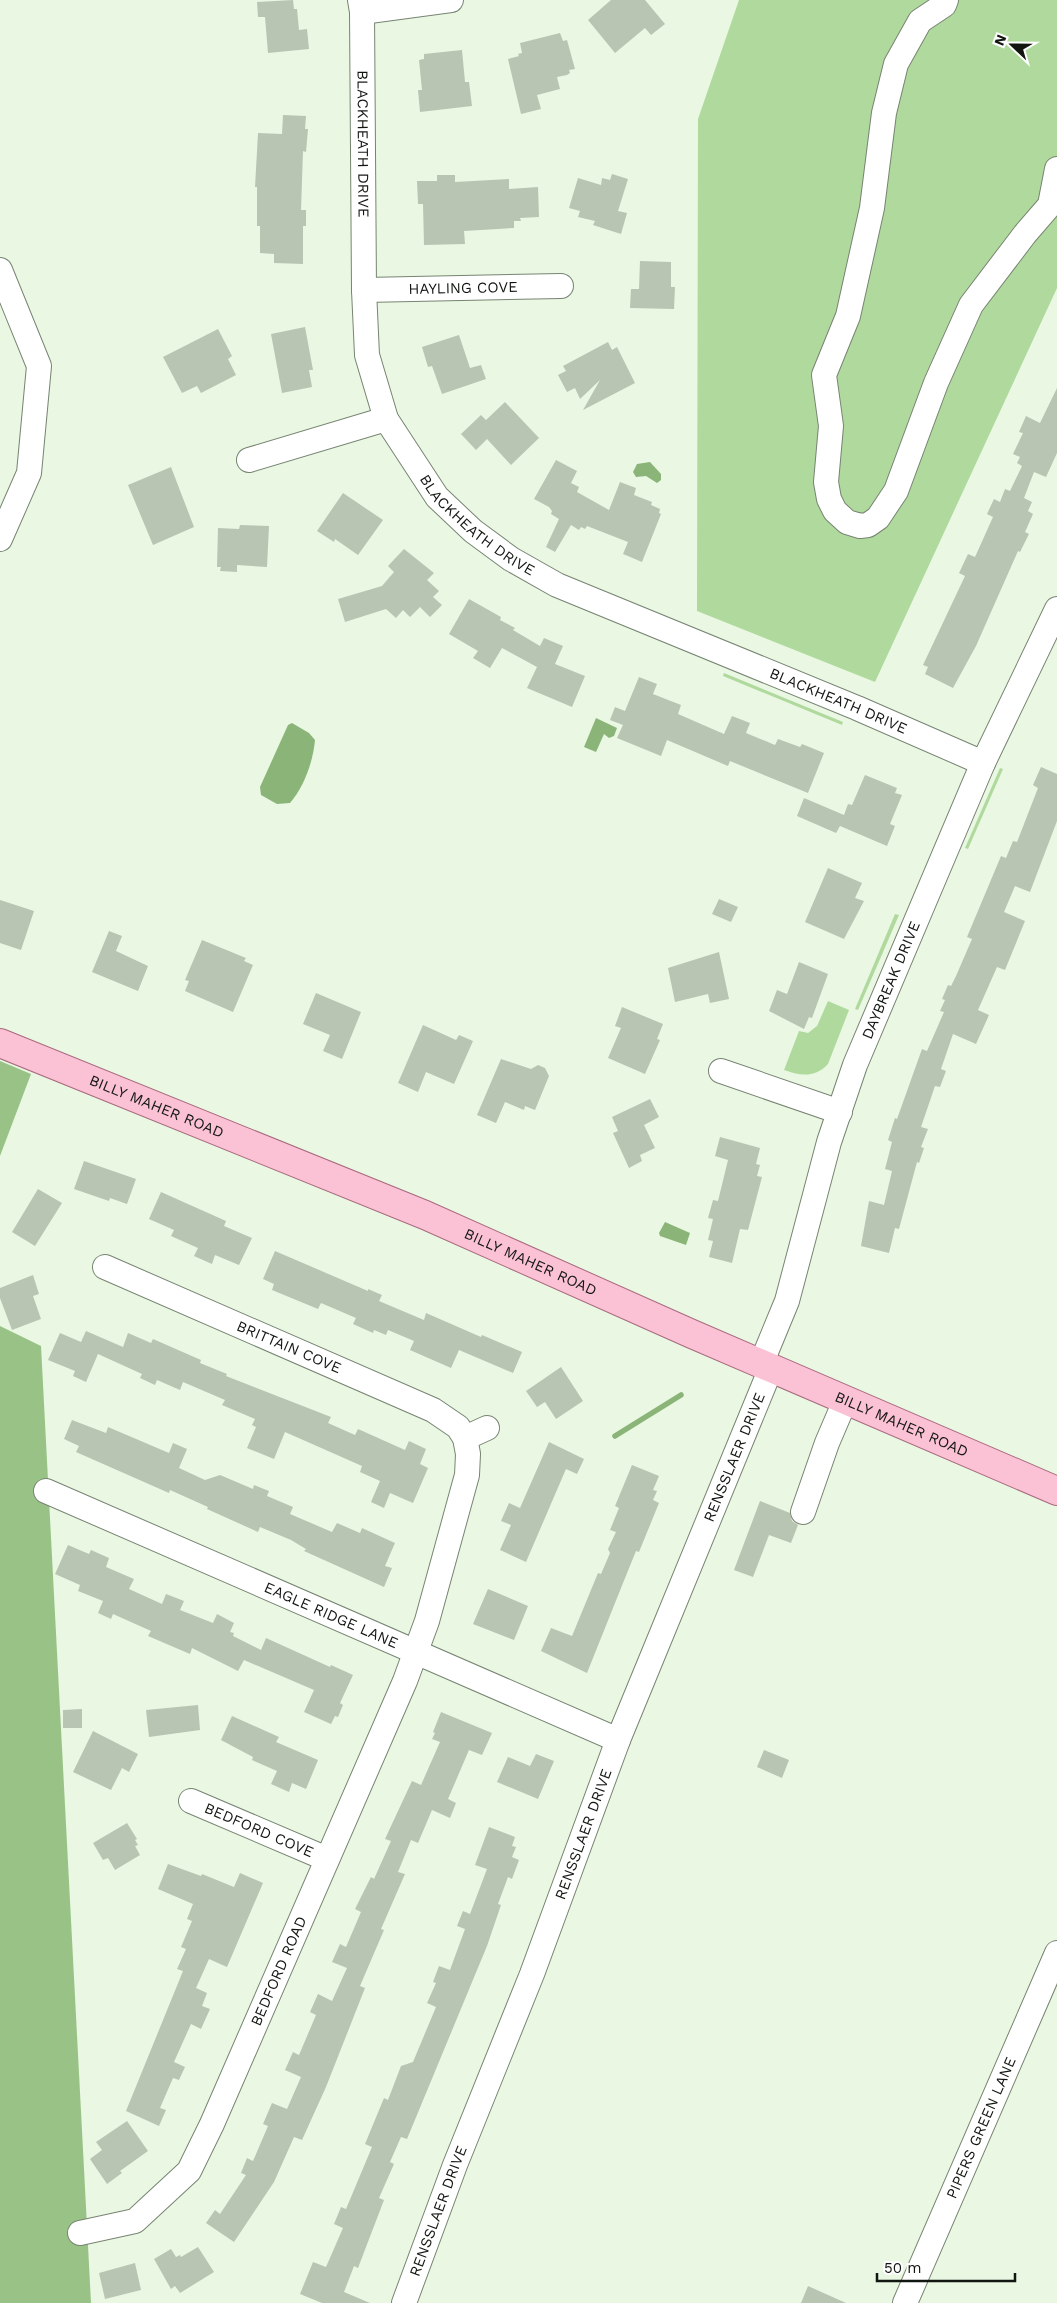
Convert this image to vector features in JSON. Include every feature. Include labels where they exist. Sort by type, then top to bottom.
[{"type":"main road","name":"BILLY MAHER ROAD","points":[[0,1043],[425,1215],[845,1401],[1057,1492]]},
{"type":"street","points":[[360,6],[451,0]]},
{"type":"street","points":[[946,0],[944,5],[920,21],[896,64],[884,113],[870,217],[848,316],[824,375],[831,426],[826,482],[834,511],[847,522],[860,526],[868,525],[878,518],[888,505],[896,491],[936,384],[971,305],[1024,234],[1050,205],[1057,169]]},
{"type":"street","name":"BLACKHEATH DRIVE","points":[[360,6],[364,290],[367,355],[386,419],[437,497],[473,531],[524,567],[567,590],[857,708],[983,763]]},
{"type":"street","points":[[0,270],[39,366],[29,473],[0,539]]},
{"type":"street","name":"HAYLING COVE","points":[[364,290],[562,286]]},
{"type":"street","points":[[249,460],[386,419]]},
{"type":"street","name":"DAYBREAK DRIVE","points":[[766,1366],[787,1301],[816,1190],[855,1065],[983,763],[1050,644],[1057,609]]},
{"type":"street","points":[[721,1070],[840,1112]]},
{"type":"street","name":"BRITTAIN COVE","points":[[106,1267],[433,1410],[458,1427],[465,1438]]},
{"type":"street","name":"RENSSLAER DRIVE","points":[[404,2303],[448,2184],[532,1974],[618,1740],[766,1366]]},
{"type":"street","points":[[804,1512],[827,1443],[845,1401]]},
{"type":"street","points":[[416,1651],[467,1475],[468,1454],[465,1438],[487,1428]]},
{"type":"street","name":"EAGLE RIDGE LANE","points":[[46,1490],[618,1740]]},
{"type":"street","name":"BEDFORD ROAD","points":[[80,2233],[136,2221],[189,2171],[212,2124],[416,1651]]},
{"type":"street","name":"BEDFORD COVE","points":[[191,1801],[327,1859]]},
{"type":"street","name":"PIPERS GREEN LANE","points":[[905,2303],[1057,1953]]},
{"type":"shaded area","points":[[739,0],[1057,0],[1057,288],[875,682],[697,611],[698,119]]},
{"type":"shaded area","points":[[650,462],[661,474],[661,480],[657,483],[646,476],[636,477],[633,472],[637,464]]},
{"type":"shaded area","points":[[724,673],[843,722],[842,725],[723,676]]},
{"type":"shaded area","points":[[596,718],[617,728],[614,736],[609,738],[604,734],[596,752],[584,747]]},
{"type":"shaded area","points":[[292,723],[309,733],[315,740],[314,748],[307,774],[300,790],[290,803],[277,804],[261,795],[260,787],[288,725]]},
{"type":"shaded area","points":[[1000,768],[1003,769],[968,849],[965,848]]},
{"type":"shaded area","points":[[895,914],[899,915],[858,1010],[855,1009]]},
{"type":"shaded area","points":[[828,1001],[849,1010],[828,1064],[813,1074],[796,1074],[784,1070],[799,1031],[808,1033],[817,1026]]},
{"type":"shaded area","points":[[0,1061],[31,1074],[0,1156]]},
{"type":"shaded area","points":[[665,1222],[690,1233],[686,1245],[660,1236],[659,1233]]},
{"type":"shaded area","points":[[0,1326],[41,1346],[91,2303],[0,2303]]},
{"type":"building","points":[[293,0],[294,9],[297,9],[299,30],[307,29],[309,49],[268,53],[265,17],[258,17],[257,2]]},
{"type":"building","points":[[611,0],[645,0],[665,24],[651,35],[645,28],[615,53],[588,20]]},
{"type":"building","points":[[560,33],[563,41],[567,40],[575,69],[569,70],[570,73],[567,75],[557,77],[560,89],[537,95],[541,109],[521,114],[508,59],[519,56],[518,54],[522,53],[520,43]]},
{"type":"building","points":[[462,50],[465,82],[469,82],[472,106],[420,112],[418,90],[422,90],[419,60],[424,59],[424,54]]},
{"type":"building","points":[[283,115],[306,116],[305,129],[308,129],[306,152],[303,151],[301,210],[306,210],[306,226],[303,226],[303,264],[274,263],[274,254],[260,253],[260,226],[257,226],[257,187],[255,187],[258,133],[282,134]]},
{"type":"building","points":[[612,174],[628,179],[618,211],[627,213],[621,234],[593,225],[595,221],[578,217],[580,211],[569,208],[578,178],[601,185],[602,178],[610,180]]},
{"type":"building","points":[[437,175],[455,175],[455,182],[509,179],[509,189],[538,187],[539,217],[520,218],[521,221],[514,221],[514,228],[464,231],[465,244],[424,245],[423,204],[418,204],[417,181],[437,181]]},
{"type":"building","points":[[640,261],[671,262],[671,287],[675,287],[674,309],[630,308],[631,289],[639,289]]},
{"type":"building","points":[[305,327],[313,370],[309,370],[312,387],[282,393],[271,334]]},
{"type":"building","points":[[218,329],[232,356],[228,359],[236,375],[201,393],[197,386],[182,393],[163,357]]},
{"type":"building","points":[[459,335],[470,368],[481,365],[486,379],[442,394],[432,366],[428,367],[422,347]]},
{"type":"building","points":[[608,342],[612,350],[617,347],[635,383],[583,410],[600,380],[580,399],[575,388],[567,392],[558,375],[566,371],[563,366]]},
{"type":"building","points":[[1057,388],[1057,453],[1046,477],[1034,472],[1024,498],[1032,502],[1028,511],[1033,514],[1025,532],[1029,534],[1020,552],[1018,551],[976,646],[953,688],[925,674],[928,667],[923,665],[965,576],[959,573],[968,554],[975,557],[993,517],[987,514],[994,499],[1000,502],[1005,489],[1010,491],[1022,466],[1017,463],[1020,457],[1013,454],[1023,433],[1019,432],[1026,416],[1040,423]]},
{"type":"building","points":[[505,402],[539,438],[511,465],[487,439],[476,450],[461,434],[481,415],[486,420]]},
{"type":"building","points":[[556,460],[577,471],[571,483],[579,487],[577,492],[609,510],[620,482],[636,488],[634,495],[652,502],[651,505],[660,509],[659,513],[661,514],[642,562],[623,554],[628,542],[587,526],[585,529],[581,527],[579,530],[571,525],[555,552],[546,547],[559,519],[551,514],[552,511],[549,507],[534,499]]},
{"type":"building","points":[[171,467],[194,527],[153,545],[128,485]]},
{"type":"building","points":[[343,493],[383,520],[358,555],[335,539],[334,542],[317,531]]},
{"type":"building","points":[[240,525],[269,526],[267,567],[237,565],[237,572],[220,571],[221,567],[217,567],[218,528],[239,529]]},
{"type":"building","points":[[404,549],[434,573],[427,580],[439,591],[433,597],[442,605],[430,617],[420,607],[410,617],[403,610],[396,618],[386,609],[345,622],[338,599],[382,586],[394,572],[388,566]]},
{"type":"building","points":[[469,599],[501,617],[500,620],[515,628],[513,630],[540,646],[544,638],[563,646],[555,664],[585,676],[572,707],[527,688],[537,667],[502,648],[490,668],[473,658],[478,651],[449,634]]},
{"type":"building","points":[[639,677],[657,684],[653,694],[681,705],[678,714],[724,734],[732,716],[750,723],[746,733],[775,745],[778,739],[800,747],[802,744],[824,753],[808,793],[730,761],[728,766],[667,740],[661,756],[617,738],[623,725],[610,720],[615,707],[625,711]]},
{"type":"building","points":[[1041,767],[1057,774],[1057,821],[1030,892],[1015,886],[1004,912],[1025,921],[1005,970],[997,967],[978,1010],[989,1015],[976,1044],[953,1034],[941,1069],[946,1071],[940,1087],[935,1086],[921,1127],[928,1129],[921,1147],[924,1148],[919,1163],[917,1162],[899,1229],[895,1228],[889,1253],[861,1246],[869,1201],[884,1205],[892,1171],[885,1169],[892,1142],[888,1140],[895,1118],[897,1119],[922,1049],[927,1051],[944,1012],[940,1011],[945,1000],[942,999],[948,985],[951,986],[956,976],[972,939],[967,937],[1001,856],[1006,858],[1013,841],[1017,842],[1038,788],[1033,785]]},
{"type":"building","points":[[865,775],[897,788],[895,793],[902,795],[890,824],[895,826],[887,846],[840,826],[836,833],[797,816],[804,798],[844,815],[848,804],[852,805]]},
{"type":"building","points":[[828,868],[862,883],[855,898],[864,901],[844,939],[805,922]]},
{"type":"building","points":[[719,899],[738,907],[731,922],[712,914]]},
{"type":"building","points":[[0,900],[34,911],[21,950],[0,943]]},
{"type":"building","points":[[109,931],[122,936],[116,951],[148,966],[138,991],[92,972]]},
{"type":"building","points":[[202,940],[246,958],[244,961],[253,965],[233,1012],[185,991],[189,981],[185,980]]},
{"type":"building","points":[[719,952],[729,999],[710,1003],[708,994],[675,1002],[668,968]]},
{"type":"building","points":[[799,962],[828,974],[812,1018],[809,1017],[804,1029],[769,1011],[777,990],[787,994]]},
{"type":"building","points":[[316,993],[361,1012],[342,1059],[323,1051],[330,1035],[303,1024]]},
{"type":"building","points":[[622,1007],[663,1024],[657,1039],[660,1040],[645,1074],[608,1058],[621,1028],[615,1026]]},
{"type":"building","points":[[423,1025],[456,1040],[459,1035],[473,1041],[454,1084],[426,1072],[418,1092],[398,1083]]},
{"type":"building","points":[[501,1059],[531,1069],[538,1065],[545,1068],[549,1076],[535,1110],[525,1106],[524,1110],[505,1102],[496,1123],[477,1115]]},
{"type":"building","points":[[650,1099],[659,1117],[644,1125],[655,1148],[640,1155],[642,1161],[629,1168],[613,1133],[618,1131],[612,1117]]},
{"type":"building","points":[[720,1137],[760,1148],[756,1164],[760,1165],[757,1176],[762,1177],[748,1230],[740,1229],[732,1263],[709,1257],[713,1241],[708,1240],[713,1219],[708,1218],[713,1200],[718,1201],[728,1160],[715,1156]]},
{"type":"building","points":[[84,1161],[136,1179],[127,1204],[110,1198],[109,1201],[74,1189]]},
{"type":"building","points":[[38,1189],[62,1203],[35,1246],[12,1232]]},
{"type":"building","points":[[161,1192],[226,1221],[224,1226],[252,1238],[239,1265],[215,1255],[212,1264],[194,1256],[198,1248],[171,1236],[174,1230],[149,1219]]},
{"type":"building","points":[[275,1251],[368,1291],[368,1289],[382,1295],[379,1301],[424,1320],[426,1313],[481,1337],[482,1335],[522,1352],[513,1373],[459,1350],[451,1368],[410,1350],[414,1341],[388,1330],[386,1335],[374,1330],[373,1333],[353,1324],[356,1318],[321,1303],[318,1309],[272,1290],[274,1284],[263,1279]]},
{"type":"building","points":[[33,1275],[39,1294],[33,1296],[41,1319],[12,1330],[0,1298],[0,1288]]},
{"type":"building","points":[[86,1331],[123,1347],[128,1333],[151,1343],[153,1339],[201,1360],[200,1363],[227,1374],[226,1376],[331,1417],[328,1423],[355,1435],[358,1429],[405,1450],[409,1441],[426,1449],[420,1464],[428,1468],[413,1503],[390,1493],[384,1508],[371,1502],[380,1481],[360,1472],[362,1466],[285,1432],[274,1459],[247,1448],[256,1427],[252,1425],[255,1419],[222,1405],[225,1400],[183,1382],[180,1390],[157,1380],[155,1385],[140,1378],[142,1374],[98,1354],[86,1382],[73,1376],[75,1371],[48,1360],[60,1333],[81,1342]]},
{"type":"building","points":[[561,1367],[583,1401],[556,1419],[545,1402],[537,1407],[526,1391]]},
{"type":"building","points":[[72,1420],[106,1433],[108,1427],[169,1453],[173,1443],[187,1449],[179,1468],[205,1480],[220,1475],[253,1489],[254,1485],[269,1491],[267,1496],[293,1507],[290,1514],[332,1532],[337,1523],[360,1533],[362,1528],[395,1543],[385,1566],[392,1568],[384,1587],[304,1551],[306,1549],[291,1540],[260,1527],[258,1532],[170,1490],[169,1493],[76,1452],[79,1446],[64,1439]]},
{"type":"building","points":[[549,1442],[584,1459],[577,1474],[566,1469],[526,1562],[500,1550],[511,1525],[501,1521],[509,1503],[520,1508]]},
{"type":"building","points":[[632,1465],[659,1476],[653,1490],[657,1491],[653,1500],[659,1503],[639,1552],[636,1551],[587,1673],[541,1651],[551,1628],[572,1636],[598,1573],[601,1574],[610,1553],[608,1549],[616,1532],[610,1530],[619,1508],[615,1506]]},
{"type":"building","points":[[760,1501],[790,1513],[792,1521],[798,1525],[791,1543],[769,1535],[753,1577],[734,1570]]},
{"type":"building","points":[[68,1545],[89,1554],[91,1550],[109,1558],[106,1567],[134,1579],[129,1589],[162,1604],[166,1594],[184,1601],[180,1610],[213,1623],[217,1614],[234,1623],[230,1632],[234,1633],[233,1636],[261,1650],[266,1638],[330,1667],[331,1665],[353,1675],[340,1703],[343,1705],[338,1717],[335,1716],[331,1724],[304,1712],[314,1690],[244,1660],[238,1671],[192,1648],[190,1654],[148,1636],[151,1631],[113,1614],[111,1619],[98,1613],[103,1601],[78,1591],[80,1585],[55,1574]]},
{"type":"building","points":[[488,1589],[528,1606],[514,1640],[473,1624]]},
{"type":"building","points":[[198,1705],[200,1730],[149,1737],[146,1710]]},
{"type":"building","points":[[82,1709],[82,1728],[63,1728],[63,1710]]},
{"type":"building","points":[[441,1712],[492,1733],[482,1755],[469,1750],[448,1799],[456,1803],[450,1818],[432,1810],[418,1843],[411,1840],[398,1872],[405,1874],[381,1929],[384,1930],[360,1986],[365,1988],[326,2087],[302,2140],[294,2137],[274,2182],[234,2242],[206,2223],[215,2210],[220,2214],[246,2175],[241,2173],[247,2158],[253,2161],[268,2126],[263,2124],[272,2103],[287,2109],[301,2077],[285,2070],[293,2052],[299,2055],[316,2015],[310,2012],[318,1994],[332,2001],[347,1968],[332,1962],[340,1944],[346,1947],[361,1912],[355,1909],[371,1877],[374,1879],[391,1841],[385,1839],[412,1781],[421,1785],[440,1742],[432,1739]]},
{"type":"building","points":[[232,1716],[279,1737],[276,1742],[318,1760],[306,1789],[292,1783],[289,1792],[271,1784],[277,1771],[252,1760],[253,1757],[221,1740]]},
{"type":"building","points":[[93,1731],[138,1754],[129,1772],[122,1768],[111,1790],[73,1772]]},
{"type":"building","points":[[764,1750],[789,1760],[782,1778],[757,1767]]},
{"type":"building","points":[[536,1754],[554,1761],[538,1799],[497,1782],[508,1757],[530,1766]]},
{"type":"building","points":[[127,1823],[137,1839],[135,1840],[138,1845],[135,1846],[140,1855],[115,1870],[108,1858],[103,1860],[93,1843]]},
{"type":"building","points":[[489,1827],[515,1837],[512,1846],[516,1847],[512,1857],[519,1860],[512,1879],[508,1877],[498,1904],[501,1905],[487,1946],[407,2139],[401,2137],[390,2162],[394,2164],[379,2198],[384,2200],[358,2268],[354,2266],[344,2292],[370,2303],[322,2303],[300,2294],[313,2262],[326,2267],[343,2228],[334,2224],[341,2207],[346,2209],[372,2147],[365,2144],[384,2098],[388,2100],[401,2066],[413,2062],[436,2007],[427,2003],[436,1983],[433,1982],[439,1966],[450,1970],[465,1929],[457,1926],[463,1911],[470,1914],[487,1869],[475,1865]]},
{"type":"building","points":[[168,1864],[201,1876],[202,1874],[234,1887],[240,1873],[263,1883],[227,1967],[209,1959],[196,1988],[207,1993],[202,2006],[210,2009],[201,2029],[191,2024],[174,2062],[185,2067],[179,2080],[173,2078],[160,2108],[166,2110],[159,2126],[126,2111],[183,1971],[177,1969],[186,1949],[181,1947],[192,1921],[187,1919],[193,1904],[158,1889]]},
{"type":"building","points":[[127,2121],[148,2151],[120,2171],[122,2173],[107,2184],[90,2159],[102,2150],[96,2142]]},
{"type":"building","points":[[198,2247],[214,2272],[180,2293],[175,2286],[171,2289],[154,2259],[171,2249],[176,2257],[180,2255],[181,2257]]},
{"type":"building","points":[[135,2263],[141,2290],[105,2299],[99,2273]]},
{"type":"building","points":[[808,2286],[846,2303],[801,2303]]},
{"type":"waterway","points":[[615,1436],[681,1395]]}]
